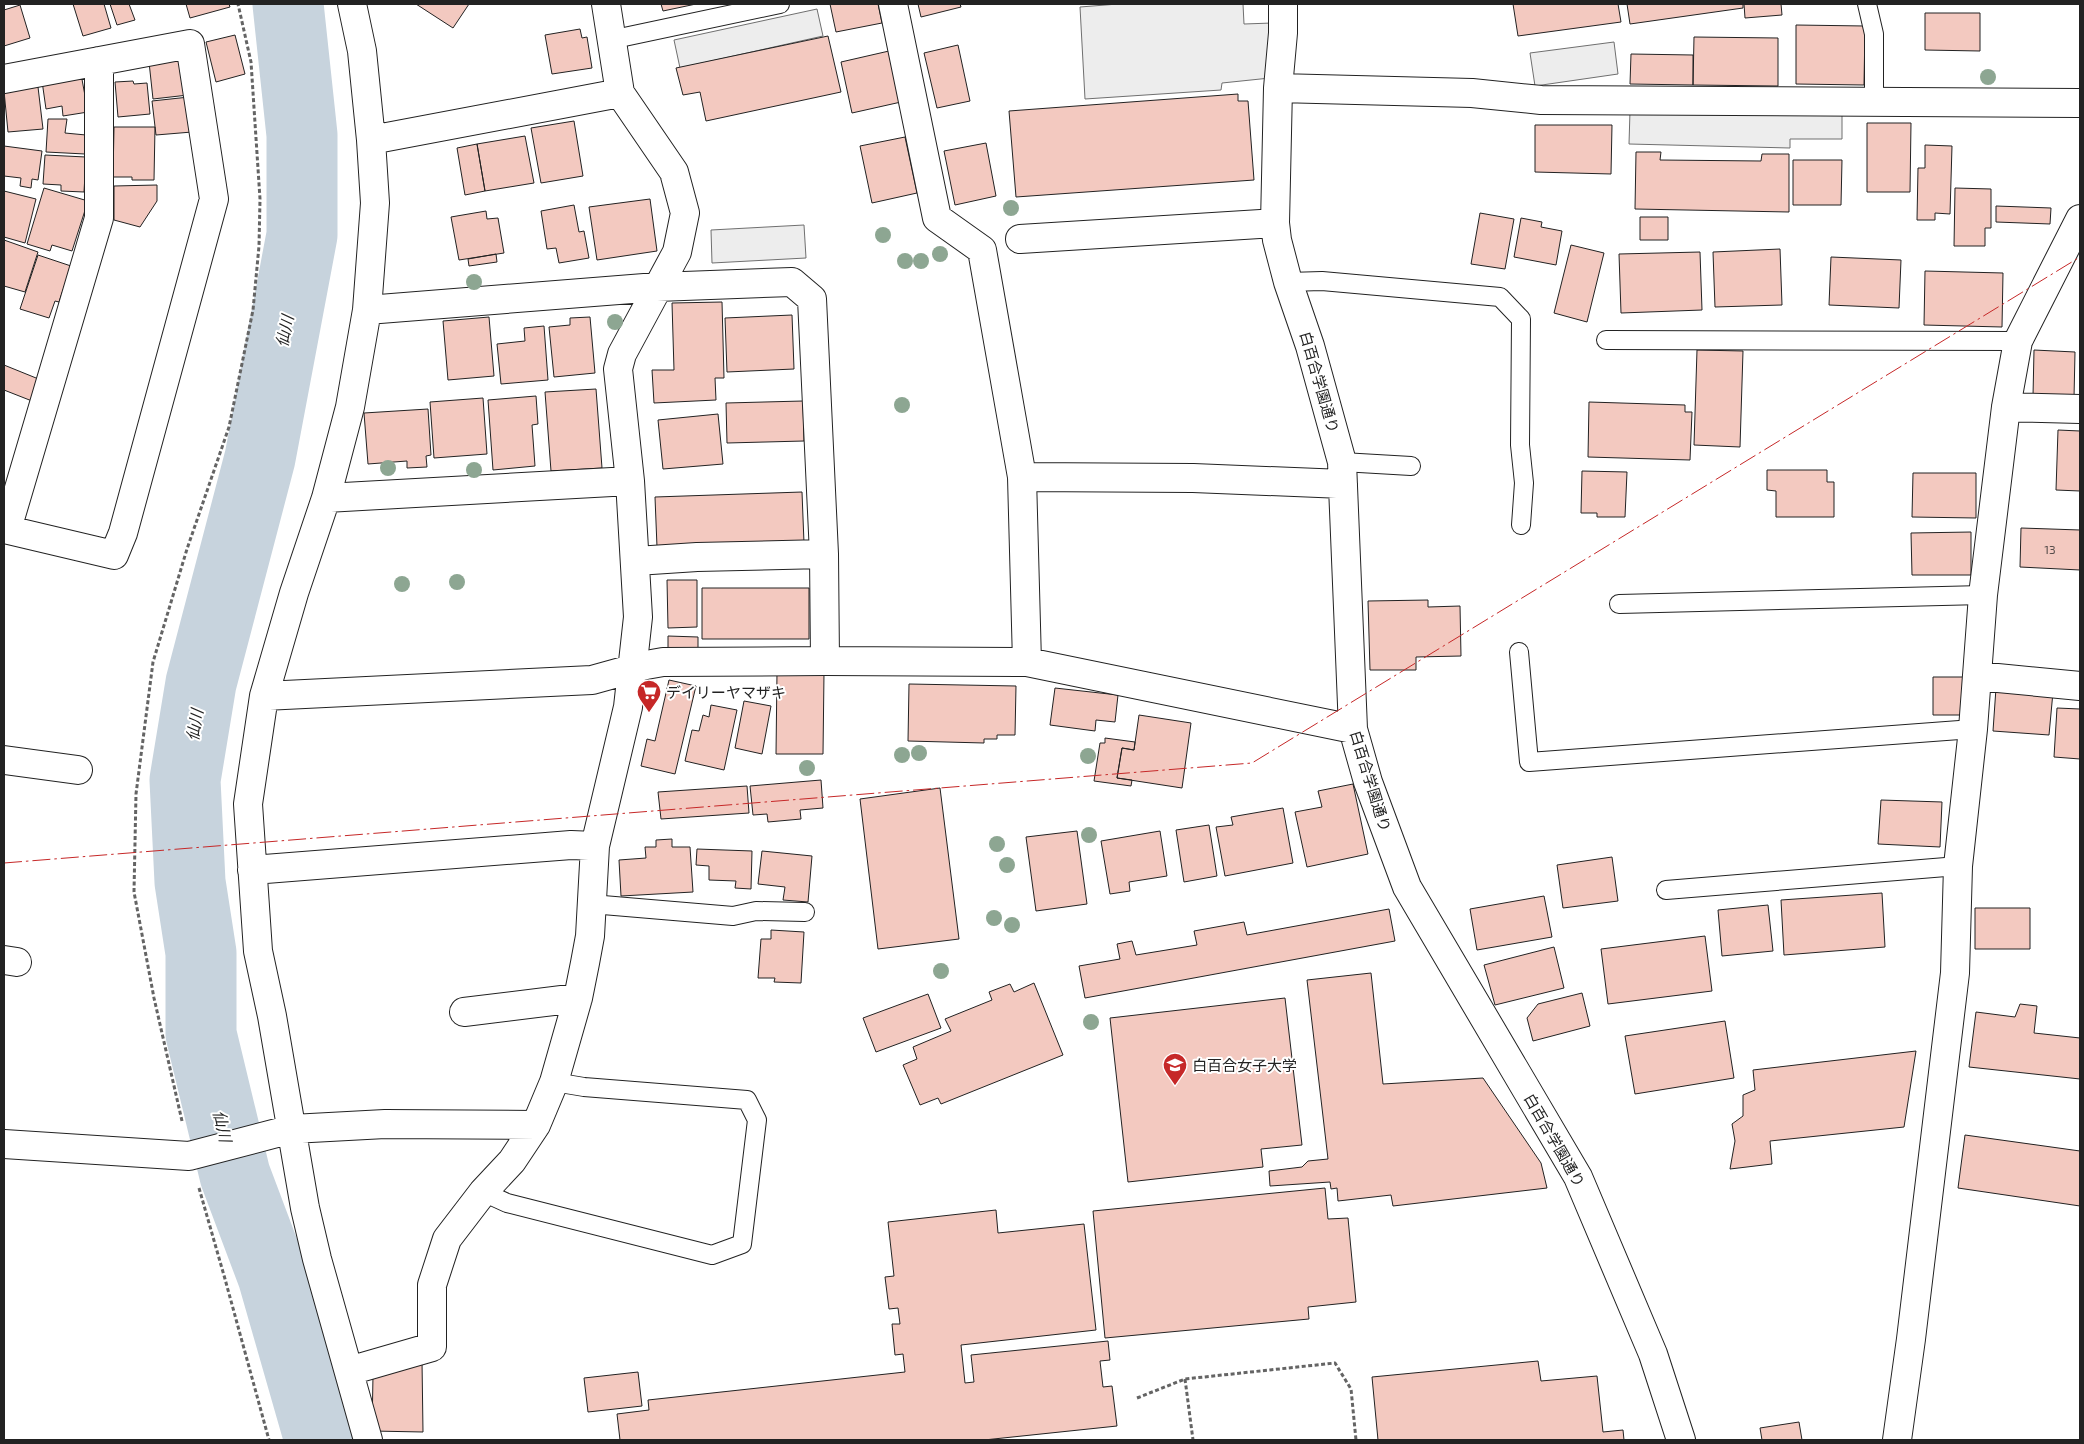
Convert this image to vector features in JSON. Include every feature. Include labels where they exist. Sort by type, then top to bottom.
[{"type":"street","points":[[352,4],[362,51],[375,203],[367,310],[350,408],[326,498],[294,593],[264,696],[248,804],[258,951],[272,1016],[280,1132],[305,1208],[368,1440]]},
{"type":"street","points":[[349,1371],[432,1348],[432,1285],[447,1240],[483,1192],[512,1161],[536,1125],[554,1082],[578,998],[590,936],[595,846],[628,707],[634,669],[638,618],[630,481],[618,369],[622,354],[677,252],[685,213],[674,172],[620,93],[610,40],[606,4]]},
{"type":"street","points":[[893,4],[937,218],[982,250],[1022,477],[1026,662]]},
{"type":"street","name":"白百合学園通り","points":[[1283,4],[1283,32],[1278,88],[1275,223],[1277,240],[1288,282],[1310,346],[1342,473],[1353,729],[1368,782],[1406,887],[1578,1176],[1652,1354],[1681,1440]]},
{"type":"street","points":[[4,79],[99,61],[190,44],[214,199],[123,533],[114,554],[5,529],[99,218],[99,61]]},
{"type":"street","points":[[1278,88],[1472,93],[1541,100],[2080,103]]},
{"type":"street","points":[[371,140],[620,93]]},
{"type":"street","points":[[1897,1440],[1955,972],[1958,866],[1983,595],[2006,408],[2018,341],[2080,219]]},
{"type":"street","points":[[1020,239],[1275,223]]},
{"type":"street","points":[[367,310],[657,287],[792,282],[812,299],[824,554],[826,660]]},
{"type":"street","points":[[2006,408],[2080,409]]},
{"type":"street","points":[[1022,477],[1193,478],[1342,473]]},
{"type":"street","points":[[326,498],[630,481]]},
{"type":"street","points":[[636,561],[697,557],[824,554]]},
{"type":"street","points":[[264,696],[592,680],[663,662],[826,660],[1026,662],[1353,729]]},
{"type":"street","points":[[1977,676],[2080,686]]},
{"type":"street","points":[[4,760],[78,770]]},
{"type":"street","points":[[252,870],[571,845],[595,846]]},
{"type":"street","points":[[464,1012],[578,998]]},
{"type":"street","points":[[4,1144],[195,1154],[280,1132],[385,1124],[536,1125]]},
{"type":"lane","points":[[610,40],[780,4]]},
{"type":"lane","points":[[1868,4],[1874,34],[1874,102]]},
{"type":"lane","points":[[1288,282],[1322,281],[1500,298],[1521,319],[1520,444],[1524,483],[1521,525]]},
{"type":"lane","points":[[1606,340],[2018,341]]},
{"type":"lane","points":[[1342,473],[1411,466]]},
{"type":"lane","points":[[1619,604],[1983,595]]},
{"type":"lane","points":[[1519,652],[1529,762],[1972,729]]},
{"type":"lane","points":[[1666,890],[1958,866]]},
{"type":"lane","points":[[591,904],[733,916],[756,911],[805,912]]},
{"type":"lane","points":[[483,1192],[506,1203],[712,1255],[742,1244],[757,1120],[747,1100],[584,1087],[554,1082]]},
{"type":"path","points":[[238,4],[251,62],[260,200],[259,246],[253,310],[229,427],[187,548],[153,662],[136,794],[134,892],[154,998],[269,1440]]},
{"type":"path","points":[[1137,1398],[1186,1379],[1335,1363],[1351,1389],[1356,1440]]},
{"type":"path","points":[[1186,1379],[1192,1440]]},
{"type":"shaded area","points":[[1118,4],[1243,4],[1244,24],[1272,23],[1270,78],[1222,83],[1221,90],[1085,99],[1080,7]]},
{"type":"shaded area","points":[[817,9],[823,36],[680,68],[674,40]]},
{"type":"shaded area","points":[[1614,42],[1618,74],[1535,86],[1530,53]]},
{"type":"shaded area","points":[[1630,111],[1842,115],[1842,139],[1790,139],[1790,148],[1629,144]]},
{"type":"shaded area","points":[[804,225],[806,258],[712,263],[711,230]]},
{"type":"building","points":[[73,4],[104,4],[111,28],[83,36]]},
{"type":"building","points":[[110,4],[129,4],[135,20],[117,25]]},
{"type":"building","points":[[186,4],[229,4],[230,7],[190,18]]},
{"type":"building","points":[[416,4],[469,4],[453,28]]},
{"type":"building","points":[[661,4],[696,4],[663,11]]},
{"type":"building","points":[[830,4],[878,4],[882,23],[836,32]]},
{"type":"building","points":[[918,4],[960,4],[961,7],[921,17]]},
{"type":"building","points":[[1513,4],[1618,4],[1621,22],[1518,36]]},
{"type":"building","points":[[1627,4],[1743,4],[1743,8],[1630,24]]},
{"type":"building","points":[[1744,4],[1781,4],[1782,15],[1745,18]]},
{"type":"building","points":[[20,5],[30,38],[4,46],[4,10]]},
{"type":"building","points":[[1925,13],[1980,13],[1980,51],[1925,50]]},
{"type":"building","points":[[1796,25],[1865,26],[1864,85],[1796,84]]},
{"type":"building","points":[[580,29],[582,38],[587,37],[592,68],[552,74],[545,35]]},
{"type":"building","points":[[235,35],[245,74],[216,82],[206,42]]},
{"type":"building","points":[[828,36],[841,92],[706,121],[700,92],[683,95],[676,68]]},
{"type":"building","points":[[1694,37],[1778,38],[1778,86],[1693,85]]},
{"type":"building","points":[[958,45],[970,101],[937,108],[924,53]]},
{"type":"building","points":[[889,51],[901,102],[852,113],[841,62]]},
{"type":"building","points":[[1631,54],[1693,55],[1693,85],[1630,84]]},
{"type":"building","points":[[179,60],[188,95],[153,99],[149,62]]},
{"type":"building","points":[[81,74],[88,112],[63,116],[62,106],[46,109],[42,81]]},
{"type":"building","points":[[133,81],[134,84],[147,83],[150,114],[118,117],[115,82]]},
{"type":"building","points":[[38,87],[43,129],[8,132],[4,91]]},
{"type":"building","points":[[1238,94],[1238,101],[1248,101],[1254,180],[1016,197],[1009,111]]},
{"type":"building","points":[[189,97],[192,132],[156,135],[152,101]]},
{"type":"building","points":[[48,119],[67,119],[65,133],[86,135],[85,154],[46,152]]},
{"type":"building","points":[[574,121],[583,176],[541,183],[531,128]]},
{"type":"building","points":[[1867,123],[1911,123],[1910,192],[1867,192]]},
{"type":"building","points":[[1535,125],[1612,125],[1611,174],[1535,172]]},
{"type":"building","points":[[114,127],[155,127],[154,180],[132,180],[132,177],[113,177]]},
{"type":"building","points":[[525,136],[534,183],[485,191],[477,144]]},
{"type":"building","points":[[905,137],[917,193],[872,203],[860,146]]},
{"type":"building","points":[[986,143],[996,196],[955,205],[944,151]]},
{"type":"building","points":[[477,144],[485,191],[465,195],[457,148]]},
{"type":"building","points":[[1925,145],[1952,146],[1950,214],[1935,213],[1935,220],[1917,220],[1918,168],[1925,168]]},
{"type":"building","points":[[4,146],[42,151],[38,180],[32,179],[31,188],[20,186],[21,178],[4,176]]},
{"type":"building","points":[[1636,152],[1661,152],[1660,160],[1761,161],[1762,154],[1789,154],[1789,212],[1635,209]]},
{"type":"building","points":[[45,155],[86,157],[84,192],[61,191],[61,185],[43,184]]},
{"type":"building","points":[[1793,160],[1842,160],[1841,205],[1793,205]]},
{"type":"building","points":[[157,185],[157,201],[140,227],[114,220],[114,186]]},
{"type":"building","points":[[44,188],[88,201],[72,251],[52,245],[50,251],[27,244]]},
{"type":"building","points":[[1955,188],[1991,189],[1991,228],[1985,228],[1985,246],[1954,246]]},
{"type":"building","points":[[4,191],[36,199],[25,243],[4,237]]},
{"type":"building","points":[[650,199],[657,251],[597,260],[589,207]]},
{"type":"building","points":[[574,205],[579,232],[584,231],[589,258],[559,263],[556,248],[547,249],[541,211]]},
{"type":"building","points":[[1996,206],[2051,208],[2050,224],[1996,222]]},
{"type":"building","points":[[486,211],[487,219],[498,218],[504,253],[459,260],[451,217]]},
{"type":"building","points":[[1480,213],[1514,219],[1505,269],[1471,264]]},
{"type":"building","points":[[1640,217],[1668,217],[1668,240],[1640,240]]},
{"type":"building","points":[[1521,218],[1542,222],[1541,227],[1562,231],[1556,265],[1514,257]]},
{"type":"building","points":[[4,240],[38,252],[25,292],[4,286]]},
{"type":"building","points":[[1571,245],[1604,253],[1587,322],[1554,313]]},
{"type":"building","points":[[1780,249],[1782,305],[1715,307],[1713,252]]},
{"type":"building","points":[[1700,252],[1702,310],[1621,313],[1619,254]]},
{"type":"building","points":[[496,254],[497,262],[469,266],[468,259]]},
{"type":"building","points":[[38,255],[71,266],[59,302],[55,301],[49,318],[20,309]]},
{"type":"building","points":[[1831,257],[1901,260],[1899,308],[1829,305]]},
{"type":"building","points":[[1925,271],[2003,273],[2002,327],[1924,325]]},
{"type":"building","points":[[722,302],[724,378],[715,378],[716,400],[654,403],[652,370],[674,370],[672,303]]},
{"type":"building","points":[[792,315],[794,369],[727,372],[725,318]]},
{"type":"building","points":[[489,317],[494,376],[448,380],[443,321]]},
{"type":"building","points":[[590,317],[595,373],[554,377],[549,327],[570,325],[570,318]]},
{"type":"building","points":[[544,326],[548,380],[501,384],[497,344],[525,341],[524,328]]},
{"type":"building","points":[[1697,350],[1743,351],[1740,447],[1694,445]]},
{"type":"building","points":[[2034,350],[2075,352],[2074,398],[2033,396]]},
{"type":"building","points":[[4,365],[41,380],[32,401],[4,390]]},
{"type":"building","points":[[596,389],[602,468],[551,471],[545,392]]},
{"type":"building","points":[[536,396],[538,424],[532,425],[535,466],[493,470],[488,400]]},
{"type":"building","points":[[483,398],[487,454],[434,458],[430,402]]},
{"type":"building","points":[[803,401],[804,441],[727,443],[726,403]]},
{"type":"building","points":[[1589,402],[1685,405],[1685,412],[1692,412],[1690,460],[1588,457]]},
{"type":"building","points":[[428,409],[431,455],[426,456],[427,467],[407,468],[407,461],[368,464],[364,413]]},
{"type":"building","points":[[718,414],[723,464],[663,469],[658,420]]},
{"type":"building","points":[[2058,430],[2080,431],[2080,491],[2056,490]]},
{"type":"building","points":[[1767,470],[1827,470],[1827,482],[1834,482],[1834,517],[1776,517],[1776,491],[1767,490]]},
{"type":"building","points":[[1582,471],[1627,472],[1625,517],[1597,517],[1597,513],[1581,513]]},
{"type":"building","points":[[1913,473],[1976,473],[1976,518],[1912,517]]},
{"type":"building","points":[[802,492],[804,543],[657,547],[655,497]]},
{"type":"building","points":[[2021,528],[2080,530],[2080,570],[2020,567]]},
{"type":"building","points":[[1971,532],[1971,575],[1912,575],[1911,533]]},
{"type":"building","points":[[667,580],[697,580],[697,627],[668,628]]},
{"type":"building","points":[[702,588],[809,588],[809,639],[702,639]]},
{"type":"building","points":[[1428,600],[1428,607],[1460,606],[1461,656],[1416,657],[1416,670],[1370,670],[1368,601]]},
{"type":"building","points":[[668,636],[698,637],[698,651],[668,651]]},
{"type":"building","points":[[777,672],[824,673],[823,754],[776,754]]},
{"type":"building","points":[[1933,677],[1967,677],[1967,715],[1933,715]]},
{"type":"building","points":[[669,680],[696,686],[675,774],[641,766],[647,739],[655,741]]},
{"type":"building","points":[[909,684],[1016,686],[1015,735],[997,735],[997,739],[984,739],[984,743],[908,741]]},
{"type":"building","points":[[1055,688],[1118,695],[1115,722],[1096,720],[1095,731],[1050,725]]},
{"type":"building","points":[[1996,688],[2053,692],[2049,735],[1993,731]]},
{"type":"building","points":[[744,701],[771,706],[762,754],[735,748]]},
{"type":"building","points":[[711,705],[737,710],[724,770],[685,761],[692,730],[699,731],[703,715],[709,717]]},
{"type":"building","points":[[2057,708],[2080,709],[2080,759],[2054,757]]},
{"type":"building","points":[[1139,715],[1191,723],[1182,788],[1117,778],[1122,748],[1134,750]]},
{"type":"building","points":[[1105,738],[1135,742],[1134,750],[1122,748],[1117,778],[1132,780],[1131,786],[1094,781],[1100,743],[1105,743]]},
{"type":"building","points":[[821,780],[823,808],[800,810],[801,819],[768,822],[767,814],[753,815],[750,786]]},
{"type":"building","points":[[1353,784],[1368,854],[1307,867],[1295,812],[1322,807],[1318,791]]},
{"type":"building","points":[[747,786],[749,813],[661,819],[658,792]]},
{"type":"building","points":[[940,788],[959,939],[878,949],[860,799]]},
{"type":"building","points":[[1881,800],[1942,802],[1940,847],[1878,844]]},
{"type":"building","points":[[1283,808],[1293,863],[1225,876],[1216,827],[1233,825],[1231,817]]},
{"type":"building","points":[[1209,825],[1217,876],[1184,882],[1176,830]]},
{"type":"building","points":[[1077,831],[1087,904],[1036,911],[1026,837]]},
{"type":"building","points":[[1160,831],[1167,876],[1129,882],[1130,891],[1110,894],[1101,841]]},
{"type":"building","points":[[672,839],[672,847],[690,847],[693,892],[621,896],[619,860],[646,858],[645,847],[656,847],[656,840]]},
{"type":"building","points":[[697,849],[752,851],[751,889],[735,888],[736,881],[709,880],[709,866],[696,865]]},
{"type":"building","points":[[762,851],[812,856],[808,902],[783,900],[785,887],[758,884]]},
{"type":"building","points":[[1612,857],[1618,901],[1563,908],[1557,865]]},
{"type":"building","points":[[1882,893],[1885,947],[1784,955],[1781,900]]},
{"type":"building","points":[[1544,896],[1552,937],[1477,950],[1470,909]]},
{"type":"building","points":[[1768,905],[1773,951],[1722,956],[1718,910]]},
{"type":"building","points":[[1975,908],[2030,908],[2030,949],[1975,949]]},
{"type":"building","points":[[1389,909],[1395,941],[1085,998],[1079,966],[1120,959],[1117,944],[1132,941],[1136,955],[1197,945],[1194,931],[1244,922],[1247,935]]},
{"type":"building","points":[[771,930],[804,932],[801,983],[774,982],[775,978],[758,978],[761,939],[771,939]]},
{"type":"building","points":[[1705,936],[1712,991],[1608,1004],[1601,949]]},
{"type":"building","points":[[1554,947],[1564,988],[1495,1005],[1484,965]]},
{"type":"building","points":[[1371,973],[1383,1084],[1483,1078],[1541,1163],[1547,1188],[1393,1206],[1391,1195],[1338,1201],[1337,1188],[1331,1189],[1330,1182],[1270,1186],[1269,1171],[1302,1167],[1308,1161],[1328,1159],[1307,980]]},
{"type":"building","points":[[1034,983],[1063,1055],[941,1104],[938,1098],[920,1105],[903,1065],[917,1059],[913,1047],[951,1031],[945,1019],[992,1000],[989,992],[1010,984],[1014,992]]},
{"type":"building","points":[[1582,993],[1590,1026],[1533,1041],[1527,1018],[1538,1004]]},
{"type":"building","points":[[928,994],[941,1028],[876,1052],[863,1018]]},
{"type":"building","points":[[1285,998],[1302,1145],[1261,1149],[1263,1167],[1128,1182],[1110,1018]]},
{"type":"building","points":[[2020,1004],[2037,1006],[2034,1033],[2080,1038],[2080,1079],[1969,1067],[1976,1012],[2015,1017]]},
{"type":"building","points":[[1725,1021],[1734,1078],[1635,1094],[1625,1036]]},
{"type":"building","points":[[1916,1051],[1904,1127],[1770,1141],[1772,1164],[1730,1169],[1735,1141],[1732,1124],[1743,1116],[1743,1095],[1755,1090],[1753,1070]]},
{"type":"building","points":[[1965,1135],[2080,1151],[2080,1206],[1958,1188]]},
{"type":"building","points":[[1325,1188],[1328,1219],[1348,1218],[1356,1302],[1308,1307],[1309,1319],[1105,1338],[1093,1211]]},
{"type":"building","points":[[996,1210],[998,1233],[1084,1224],[1096,1330],[961,1345],[965,1383],[974,1382],[971,1355],[1108,1341],[1110,1360],[1100,1361],[1103,1387],[1112,1386],[1117,1426],[984,1440],[620,1440],[617,1414],[649,1410],[648,1400],[905,1372],[903,1354],[895,1355],[892,1324],[900,1324],[898,1308],[889,1309],[885,1277],[894,1276],[888,1222]]},
{"type":"building","points":[[422,1361],[423,1432],[372,1431],[373,1375]]},
{"type":"building","points":[[1538,1361],[1541,1381],[1597,1376],[1603,1432],[1623,1430],[1624,1440],[1378,1440],[1372,1377]]},
{"type":"building","points":[[638,1372],[642,1406],[588,1412],[584,1378]]},
{"type":"building","points":[[1799,1422],[1802,1440],[1762,1440],[1760,1428]]},
{"type":"waterway","name":"仙川","points":[[288,4],[302,135],[302,235],[260,458],[201,683],[185,780],[190,882],[201,953],[201,1034],[235,1175],[273,1276],[320,1440]]},
{"type":"power","points":[[4,863],[1252,763],[2080,257]]},
{"type":"place","name":"デイリーヤマザキ","points":[[649,713]]},
{"type":"place","name":"白百合女子大学","points":[[1175,1086]]}]
